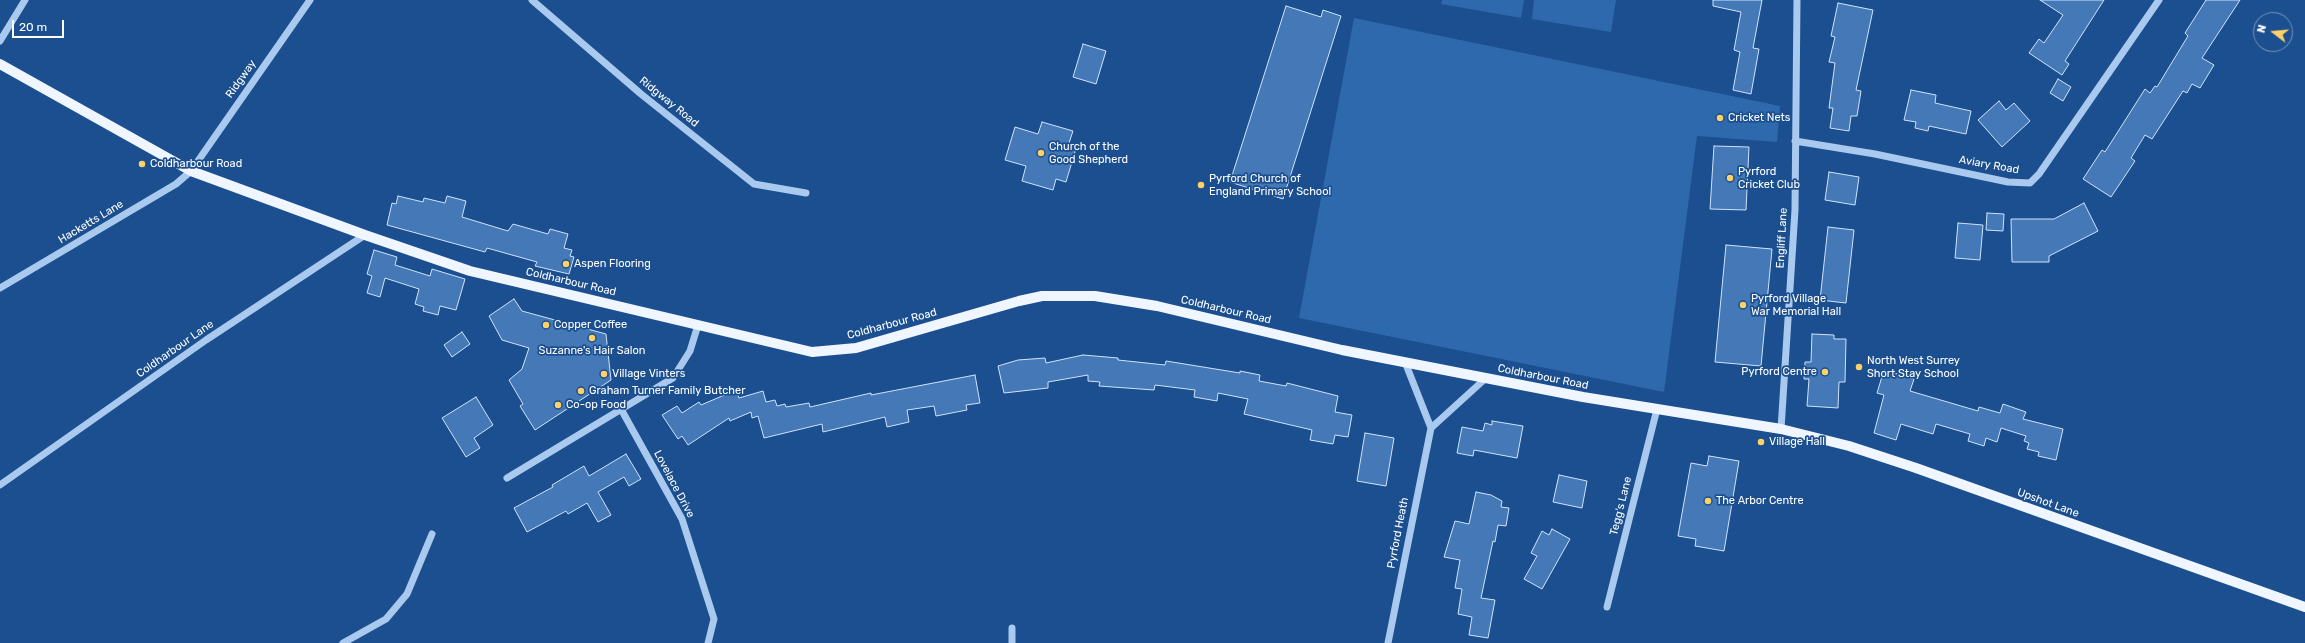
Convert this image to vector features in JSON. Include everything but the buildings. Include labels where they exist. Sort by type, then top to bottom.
[{"type":"main road","name":"Coldharbour Road","points":[[0,64],[191,171],[366,235],[470,271],[812,352],[856,348],[1019,301],[1042,296],[1095,296],[1157,306],[1342,350],[1486,378],[1657,409],[1781,429]]},
{"type":"main road","name":"Upshot Lane","points":[[1781,429],[1849,446],[1916,468],[2305,607]]},
{"type":"street","points":[[0,40],[25,0]]},
{"type":"street","name":"Ridgway","points":[[191,171],[310,0]]},
{"type":"street","name":"Ridgway Road","points":[[532,0],[641,94],[754,184],[806,193]]},
{"type":"street","name":"Engliff Lane","points":[[1781,429],[1795,210],[1797,0]]},
{"type":"street","name":"Aviary Road","points":[[1795,142],[1875,154],[2008,182],[2030,182],[2039,174],[2158,0]]},
{"type":"street","name":"Hacketts Lane","points":[[0,288],[176,184],[191,171]]},
{"type":"street","name":"Coldharbour Lane","points":[[0,485],[206,340],[366,235]]},
{"type":"street","points":[[507,478],[673,378],[690,351],[698,325]]},
{"type":"street","points":[[1405,362],[1430,428],[1486,378]]},
{"type":"street","name":"Lovelace Drive","points":[[620,409],[682,519],[714,619],[708,643]]},
{"type":"street","name":"Tegg's Lane","points":[[1607,607],[1657,409]]},
{"type":"street","name":"Pyrford Heath","points":[[1388,643],[1430,428]]},
{"type":"street","points":[[343,643],[386,619],[407,594],[432,534]]},
{"type":"street","points":[[1012,628],[1012,643]]},
{"type":"shaded area","points":[[1442,0],[1524,0],[1521,18],[1441,4]]},
{"type":"shaded area","points":[[1534,0],[1616,0],[1611,32],[1532,19]]},
{"type":"shaded area","points":[[1354,18],[1780,106],[1777,142],[1697,136],[1664,392],[1299,318]]},
{"type":"place","name":"Cricket Nets","points":[[1720,118]]},
{"type":"place","name":"Church of the Good Shepherd","points":[[1041,153]]},
{"type":"place","name":"Coldharbour Road","points":[[142,164]]},
{"type":"place","name":"Pyrford Cricket Club","points":[[1730,178]]},
{"type":"place","name":"Pyrford Church of England Primary School","points":[[1201,185]]},
{"type":"place","name":"Aspen Flooring","points":[[566,264]]},
{"type":"place","name":"Pyrford Village War Memorial Hall","points":[[1743,305]]},
{"type":"place","name":"Copper Coffee","points":[[546,325]]},
{"type":"place","name":"Suzanne's Hair Salon","points":[[592,338]]},
{"type":"place","name":"North West Surrey Short Stay School","points":[[1859,367]]},
{"type":"place","name":"Pyrford Centre","points":[[1825,372]]},
{"type":"place","name":"Village Vinters","points":[[604,374]]},
{"type":"place","name":"Graham Turner Family Butcher","points":[[581,391]]},
{"type":"place","name":"Co-op Food","points":[[558,405]]},
{"type":"place","name":"Village Hall","points":[[1761,442]]},
{"type":"place","name":"The Arbor Centre","points":[[1708,501]]}]
